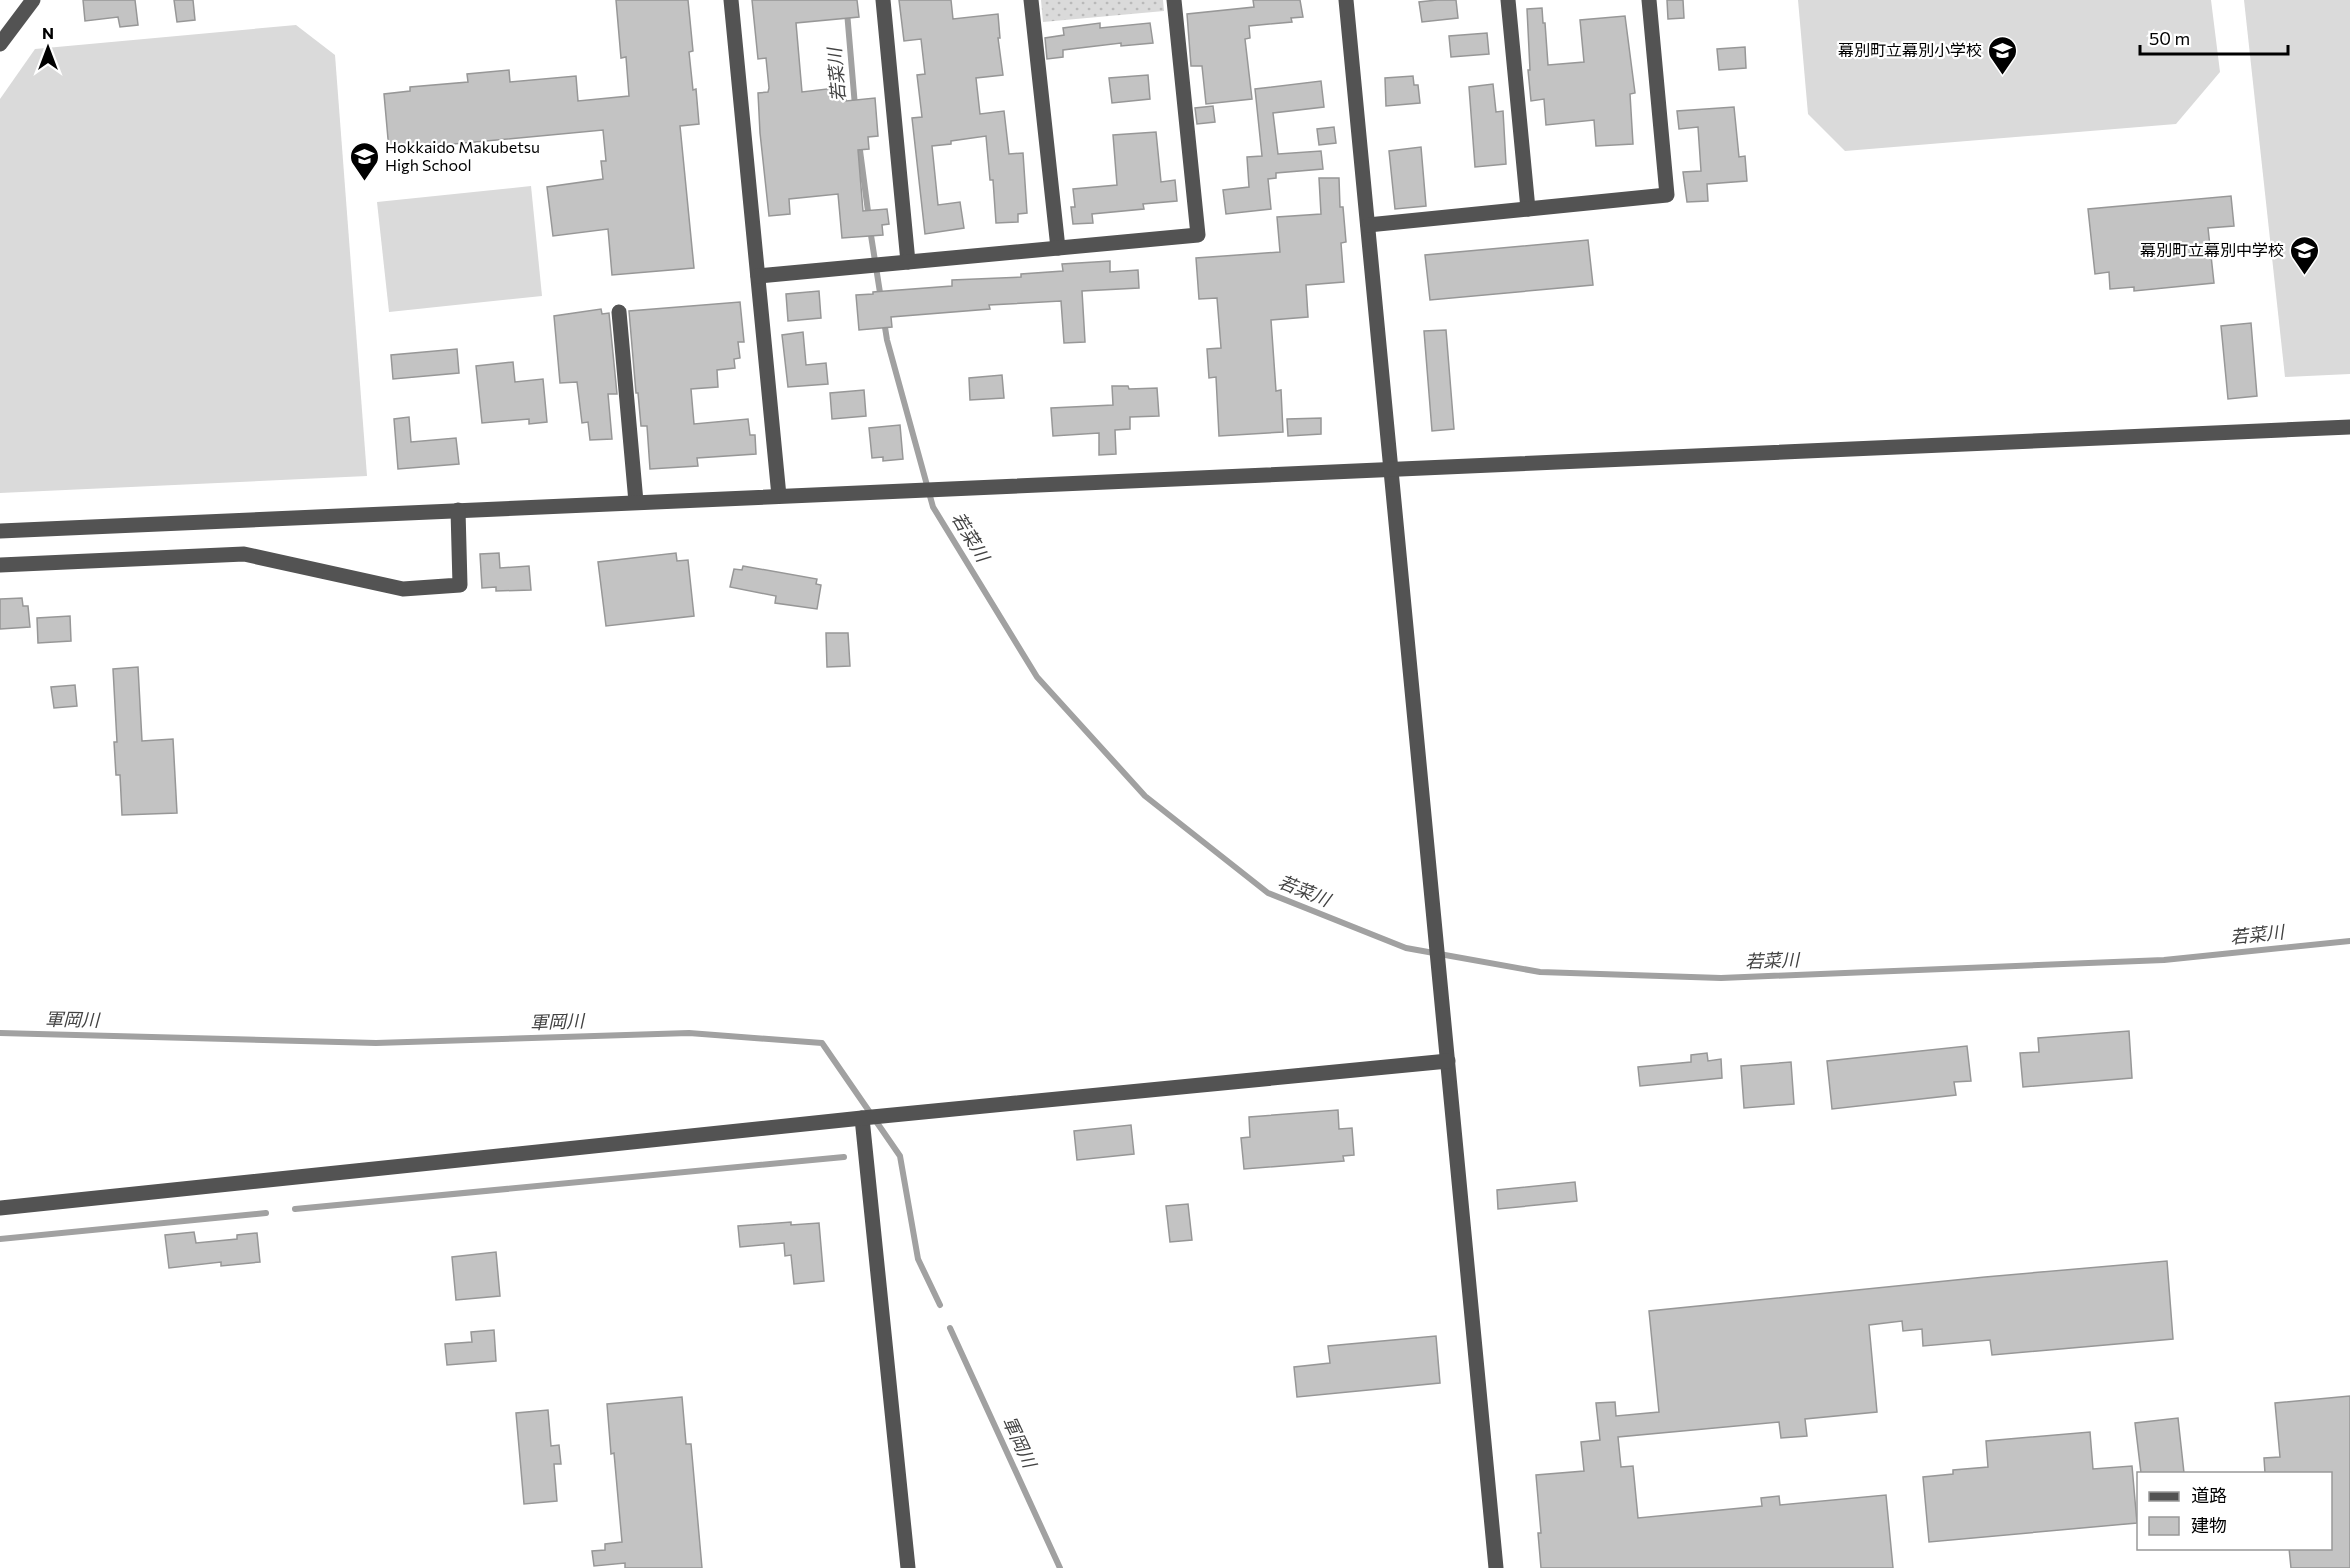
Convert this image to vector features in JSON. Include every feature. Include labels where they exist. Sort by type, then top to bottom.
[{"type":"street","points":[[0,44],[33,0]]},
{"type":"street","points":[[731,0],[779,495]]},
{"type":"street","points":[[884,0],[908,262]]},
{"type":"street","points":[[1031,0],[1058,248]]},
{"type":"street","points":[[758,276],[1198,235],[1173,0]]},
{"type":"street","points":[[1346,0],[1496,1568]]},
{"type":"street","points":[[1508,0],[1528,209]]},
{"type":"street","points":[[1368,225],[1667,195],[1649,0]]},
{"type":"street","points":[[619,312],[636,502]]},
{"type":"street","points":[[0,531],[2350,427]]},
{"type":"street","points":[[0,565],[244,554],[403,589],[460,585],[458,510]]},
{"type":"street","points":[[0,1208],[862,1118],[1448,1061]]},
{"type":"street","points":[[862,1118],[908,1568]]},
{"type":"shaded area","points":[[1041,0],[1163,0],[1164,11],[1043,22]]},
{"type":"shaded area","name":"幕別町立幕別小学校","points":[[1798,0],[2211,0],[2220,72],[2176,124],[1845,151],[1808,114]]},
{"type":"shaded area","name":"幕別町立幕別中学校","points":[[2244,0],[2350,0],[2350,374],[2285,377]]},
{"type":"shaded area","points":[[296,25],[335,55],[367,476],[0,493],[0,99],[35,49]]},
{"type":"shaded area","points":[[531,186],[542,296],[389,312],[377,202]]},
{"type":"building","points":[[83,0],[135,0],[138,25],[120,27],[118,17],[85,21]]},
{"type":"building","points":[[174,0],[193,0],[195,20],[177,22]]},
{"type":"building","points":[[616,0],[688,0],[693,51],[689,52],[693,90],[696,89],[699,124],[680,126],[694,268],[612,275],[608,229],[553,236],[547,187],[603,179],[601,161],[606,161],[603,130],[389,150],[384,94],[410,91],[410,87],[468,82],[467,74],[509,70],[510,82],[576,76],[578,101],[629,96],[626,57],[621,58]]},
{"type":"building","points":[[752,0],[857,0],[859,17],[796,23],[802,92],[844,87],[846,101],[875,98],[878,136],[868,137],[869,149],[858,150],[863,211],[887,209],[889,224],[882,225],[883,235],[842,238],[838,194],[789,199],[790,214],[769,216],[758,93],[768,92],[769,88],[766,58],[758,59]]},
{"type":"building","points":[[899,0],[951,0],[953,19],[998,14],[1000,38],[998,38],[1003,75],[976,78],[980,114],[1004,111],[1009,154],[1023,153],[1027,213],[1018,214],[1018,222],[996,223],[993,180],[990,180],[986,136],[932,146],[938,205],[960,202],[964,228],[925,234],[912,118],[922,117],[917,75],[925,74],[921,39],[904,41]]},
{"type":"building","points":[[1253,0],[1300,0],[1303,17],[1291,18],[1292,22],[1249,26],[1250,38],[1245,39],[1252,99],[1206,104],[1202,66],[1191,66],[1187,14],[1254,7]]},
{"type":"building","points":[[1456,0],[1458,18],[1422,22],[1419,2]]},
{"type":"building","points":[[1667,0],[1683,0],[1684,18],[1668,19]]},
{"type":"building","points":[[1542,8],[1548,65],[1584,62],[1580,20],[1625,16],[1635,93],[1630,94],[1633,144],[1596,146],[1594,120],[1546,125],[1544,99],[1531,101],[1528,70],[1530,70],[1527,9]]},
{"type":"building","points":[[1100,23],[1100,28],[1150,23],[1153,43],[1121,46],[1121,43],[1063,50],[1063,57],[1047,59],[1045,38],[1064,35],[1063,28]]},
{"type":"building","points":[[1487,33],[1489,54],[1451,57],[1449,36]]},
{"type":"building","points":[[1745,47],[1746,68],[1719,70],[1717,49]]},
{"type":"building","points":[[1148,75],[1150,99],[1112,103],[1109,78]]},
{"type":"building","points":[[1413,76],[1414,85],[1418,85],[1420,103],[1386,106],[1385,78]]},
{"type":"building","points":[[1321,81],[1324,107],[1273,113],[1278,154],[1321,151],[1323,169],[1276,173],[1276,178],[1268,179],[1271,209],[1226,214],[1223,190],[1249,187],[1247,157],[1262,156],[1255,89]]},
{"type":"building","points":[[1493,84],[1496,112],[1503,111],[1506,164],[1475,167],[1469,87]]},
{"type":"building","points":[[1213,106],[1215,122],[1197,124],[1195,108]]},
{"type":"building","points":[[1734,107],[1739,157],[1745,156],[1747,181],[1707,184],[1708,201],[1687,202],[1683,172],[1701,171],[1698,127],[1679,129],[1677,111]]},
{"type":"building","points":[[1334,127],[1336,143],[1319,145],[1317,129]]},
{"type":"building","points":[[1156,132],[1161,182],[1175,180],[1177,201],[1143,204],[1144,209],[1092,214],[1093,223],[1073,224],[1071,207],[1075,207],[1073,189],[1117,185],[1113,135]]},
{"type":"building","points":[[1421,147],[1426,206],[1395,209],[1389,151]]},
{"type":"building","points":[[1319,178],[1339,178],[1340,207],[1343,207],[1346,242],[1341,243],[1344,282],[1306,285],[1308,317],[1271,320],[1276,391],[1281,390],[1283,432],[1219,436],[1216,377],[1209,378],[1207,349],[1221,348],[1217,298],[1199,299],[1196,258],[1280,252],[1277,217],[1321,214]]},
{"type":"building","points":[[2231,196],[2234,226],[2208,228],[2214,283],[2134,291],[2134,287],[2110,289],[2109,272],[2095,274],[2088,209]]},
{"type":"building","points":[[1588,240],[1593,285],[1430,300],[1425,255]]},
{"type":"building","points":[[1110,261],[1110,272],[1138,270],[1139,288],[1082,291],[1085,342],[1064,343],[1061,301],[989,305],[990,309],[891,317],[892,327],[859,330],[856,295],[952,286],[952,280],[1021,277],[1021,274],[1063,271],[1062,264]]},
{"type":"building","points":[[819,291],[821,318],[788,321],[786,294]]},
{"type":"building","points":[[740,302],[744,342],[738,342],[740,358],[734,359],[735,368],[717,370],[718,387],[691,389],[694,424],[748,419],[750,435],[755,435],[756,454],[697,458],[698,466],[650,469],[647,426],[641,426],[638,393],[636,393],[629,311]]},
{"type":"building","points":[[601,309],[602,314],[609,313],[617,394],[608,394],[612,439],[590,440],[588,422],[582,423],[577,382],[560,383],[554,316]]},
{"type":"building","points":[[2251,323],[2257,396],[2228,399],[2221,326]]},
{"type":"building","points":[[1446,330],[1454,429],[1432,431],[1424,331]]},
{"type":"building","points":[[803,332],[806,365],[826,363],[828,384],[788,387],[782,335]]},
{"type":"building","points":[[457,349],[459,373],[393,379],[391,355]]},
{"type":"building","points":[[513,362],[515,382],[543,379],[547,422],[529,424],[529,419],[482,423],[476,366]]},
{"type":"building","points":[[1002,375],[1004,398],[970,400],[969,378]]},
{"type":"building","points":[[1112,386],[1128,386],[1129,389],[1157,388],[1159,416],[1130,417],[1130,429],[1115,430],[1116,454],[1099,455],[1099,433],[1053,436],[1051,408],[1113,405]]},
{"type":"building","points":[[864,390],[866,416],[832,419],[830,393]]},
{"type":"building","points":[[409,417],[411,442],[456,438],[459,464],[398,469],[394,419]]},
{"type":"building","points":[[1321,418],[1321,434],[1288,436],[1287,419]]},
{"type":"building","points":[[900,425],[903,459],[883,461],[883,457],[872,458],[869,428]]},
{"type":"building","points":[[499,553],[500,568],[529,566],[531,590],[496,591],[496,587],[482,588],[480,554]]},
{"type":"building","points":[[676,553],[677,561],[688,560],[694,616],[606,626],[598,562]]},
{"type":"building","points":[[743,566],[817,579],[816,584],[821,585],[817,609],[775,603],[776,596],[730,587],[734,569],[742,570]]},
{"type":"building","points":[[22,598],[23,606],[28,606],[30,627],[0,629],[0,599]]},
{"type":"building","points":[[70,616],[71,641],[38,643],[37,618]]},
{"type":"building","points":[[826,633],[848,633],[850,666],[827,667]]},
{"type":"building","points":[[138,667],[142,741],[173,739],[177,813],[122,815],[120,775],[116,775],[114,742],[117,742],[113,669]]},
{"type":"building","points":[[75,685],[77,706],[54,708],[51,687]]},
{"type":"building","points":[[2129,1031],[2132,1078],[2023,1087],[2020,1053],[2039,1052],[2038,1038]]},
{"type":"building","points":[[1967,1046],[1971,1081],[1954,1082],[1956,1095],[1832,1109],[1827,1061]]},
{"type":"building","points":[[1707,1053],[1708,1061],[1721,1059],[1722,1078],[1640,1086],[1638,1067],[1691,1062],[1691,1055]]},
{"type":"building","points":[[1791,1062],[1794,1104],[1744,1108],[1741,1066]]},
{"type":"building","points":[[1338,1110],[1339,1129],[1352,1128],[1354,1155],[1343,1156],[1344,1161],[1244,1169],[1241,1138],[1250,1137],[1249,1117]]},
{"type":"building","points":[[1131,1125],[1134,1154],[1077,1160],[1074,1131]]},
{"type":"building","points":[[1575,1182],[1577,1201],[1498,1209],[1497,1190]]},
{"type":"building","points":[[1188,1204],[1192,1240],[1170,1242],[1166,1206]]},
{"type":"building","points":[[791,1222],[791,1225],[819,1223],[824,1281],[794,1284],[791,1255],[785,1256],[784,1243],[740,1247],[738,1226]]},
{"type":"building","points":[[194,1232],[196,1243],[237,1239],[237,1235],[257,1233],[260,1262],[221,1266],[221,1262],[169,1268],[165,1235]]},
{"type":"building","points":[[496,1252],[500,1296],[456,1300],[452,1257]]},
{"type":"building","points":[[2167,1261],[2173,1339],[1992,1355],[1990,1340],[1923,1346],[1922,1329],[1903,1331],[1902,1321],[1869,1325],[1877,1412],[1805,1419],[1807,1436],[1781,1438],[1779,1422],[1618,1437],[1621,1467],[1633,1466],[1638,1518],[1762,1506],[1761,1498],[1779,1496],[1780,1505],[1886,1495],[1893,1568],[1541,1568],[1538,1533],[1541,1533],[1536,1475],[1584,1471],[1581,1442],[1600,1440],[1596,1403],[1615,1402],[1616,1416],[1659,1412],[1649,1311]]},
{"type":"building","points":[[494,1330],[496,1361],[447,1365],[445,1344],[472,1342],[471,1332]]},
{"type":"building","points":[[1436,1336],[1440,1383],[1297,1397],[1294,1367],[1330,1363],[1328,1346]]},
{"type":"building","points":[[2350,1396],[2350,1568],[2291,1568],[2289,1550],[2332,1550],[2332,1472],[2265,1472],[2264,1458],[2280,1457],[2275,1403]]},
{"type":"building","points":[[682,1397],[686,1444],[691,1444],[702,1568],[625,1568],[625,1563],[594,1566],[592,1551],[605,1550],[605,1544],[622,1542],[607,1404]]},
{"type":"building","points":[[548,1410],[551,1446],[559,1445],[561,1464],[554,1464],[557,1501],[524,1504],[516,1413]]},
{"type":"building","points":[[2178,1418],[2184,1472],[2141,1472],[2135,1423]]},
{"type":"building","points":[[2090,1432],[2093,1469],[2132,1466],[2137,1523],[1929,1542],[1923,1477],[1953,1474],[1953,1470],[1988,1467],[1986,1441]]},
{"type":"waterway","name":"若菜川","points":[[846,0],[855,106]]},
{"type":"waterway","name":"若菜川","points":[[859,143],[869,219]]},
{"type":"waterway","name":"若菜川","points":[[870,229],[881,299]]},
{"type":"waterway","name":"若菜川","points":[[884,321],[887,340],[933,507],[1037,677],[1145,796],[1268,893],[1406,948],[1540,972],[1721,978],[2164,960],[2350,941]]},
{"type":"waterway","name":"軍岡川","points":[[0,1033],[376,1043],[689,1033],[822,1043],[900,1156],[918,1259],[940,1305]]},
{"type":"waterway","points":[[295,1209],[844,1157]]},
{"type":"waterway","points":[[0,1239],[266,1213]]},
{"type":"waterway","name":"軍岡川","points":[[950,1328],[1060,1568]]},
{"type":"place","name":"幕別町立幕別小学校","points":[[2003,76]]},
{"type":"place","name":"Hokkaido Makubetsu High School","points":[[364,182]]},
{"type":"place","name":"幕別町立幕別中学校","points":[[2305,276]]}]
